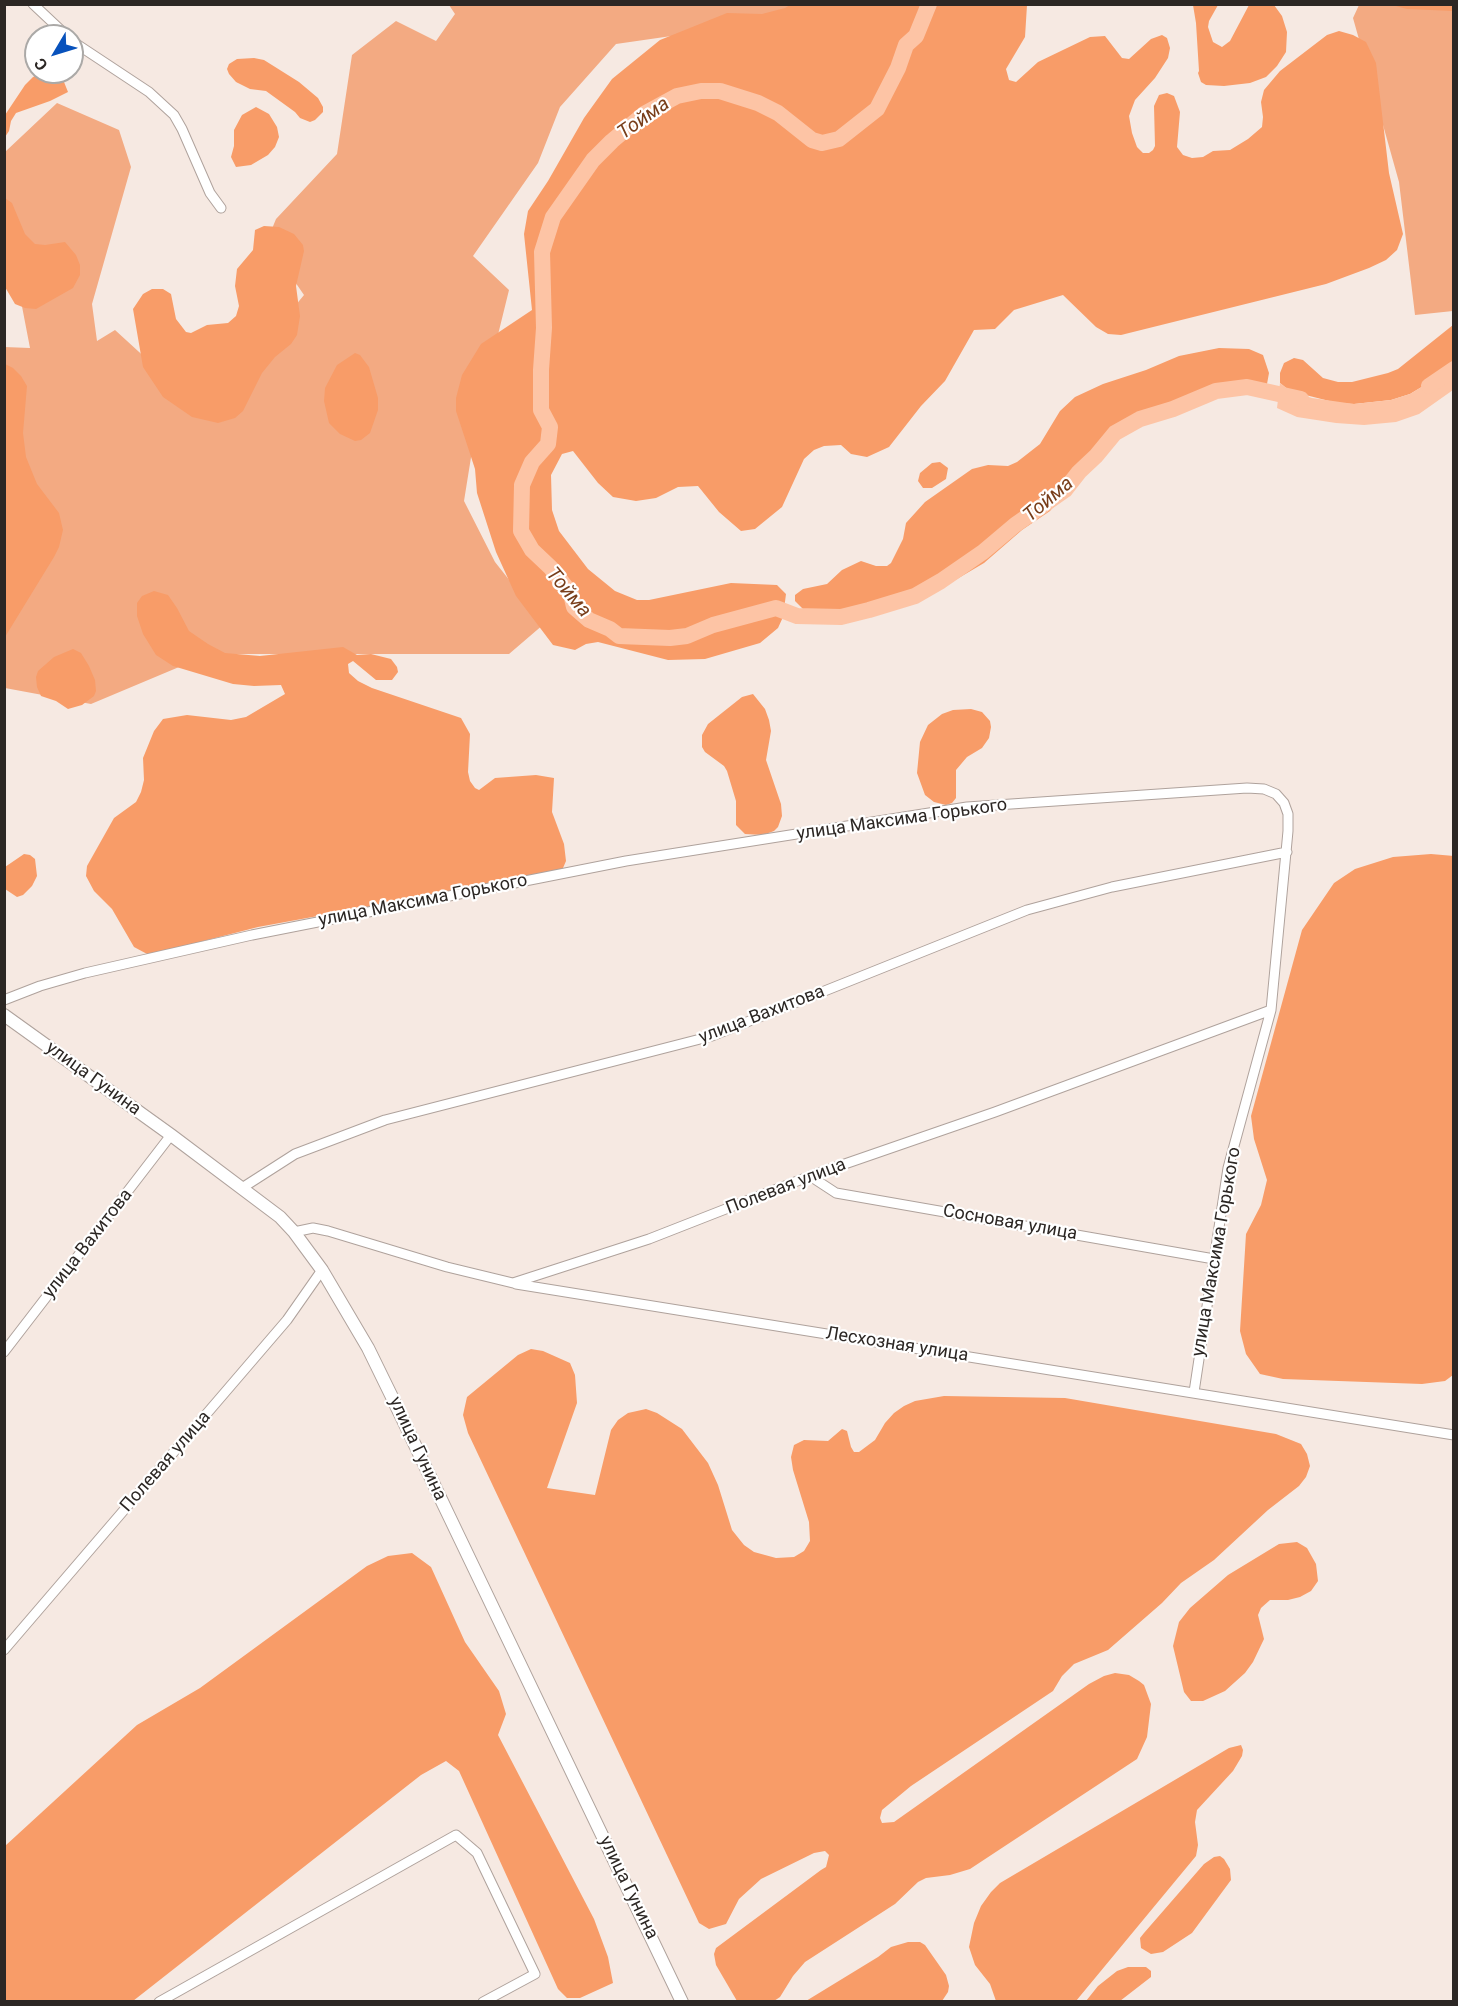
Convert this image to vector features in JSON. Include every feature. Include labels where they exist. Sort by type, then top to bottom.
[{"type":"main road","name":"улица Гунина","points":[[4,1015],[280,1217],[322,1270],[368,1348],[682,2001]]},
{"type":"street","points":[[33,4],[54,24]]},
{"type":"street","points":[[84,49],[149,92],[174,115],[210,193],[221,208]]},
{"type":"street","name":"улица Максима Горького","points":[[4,1000],[40,986],[85,973],[263,933],[626,861],[967,807],[1258,788],[1276,794],[1286,808],[1288,831],[1271,1010],[1228,1168],[1194,1392]]},
{"type":"street","name":"улица Вахитова","points":[[242,1188],[295,1154],[385,1120],[712,1036],[1027,910],[1112,887],[1287,852]]},
{"type":"street","name":"Полевая улица","points":[[513,1283],[649,1239],[810,1176],[995,1112],[1271,1010]]},
{"type":"street","name":"улица Вахитова","points":[[4,1352],[171,1135]]},
{"type":"street","name":"Сосновая улица","points":[[810,1176],[836,1192],[1214,1259]]},
{"type":"street","points":[[294,1232],[313,1228],[328,1231],[447,1267],[513,1283]]},
{"type":"street","name":"Полевая улица","points":[[4,1650],[287,1320],[322,1270]]},
{"type":"street","name":"Лесхозная улица","points":[[513,1283],[1454,1435]]},
{"type":"street","points":[[159,2001],[456,1835],[477,1853],[535,1974],[483,2001]]},
{"type":"shaded area","points":[[449,5],[860,5],[616,44],[560,107],[538,163],[473,256],[509,290],[477,420],[464,501],[495,562],[544,624],[509,654],[210,654],[91,704],[5,688],[4,347],[30,348],[5,218],[5,152],[57,103],[119,130],[131,167],[92,304],[97,341],[115,330],[173,383],[249,362],[304,295],[267,241],[276,219],[337,154],[352,55],[396,21],[436,41],[455,14]]},
{"type":"shaded area","points":[[790,5],[1027,5],[1025,37],[1006,69],[1009,80],[1016,82],[1038,62],[1090,37],[1105,36],[1122,58],[1129,59],[1151,39],[1162,35],[1167,38],[1170,48],[1168,58],[1155,78],[1135,100],[1129,116],[1132,133],[1137,147],[1143,153],[1153,150],[1155,146],[1154,106],[1159,95],[1167,93],[1174,96],[1180,112],[1177,147],[1183,155],[1192,158],[1203,157],[1213,151],[1230,150],[1248,139],[1262,127],[1261,102],[1264,90],[1280,71],[1327,35],[1339,31],[1353,35],[1366,42],[1376,63],[1389,173],[1403,234],[1397,250],[1386,260],[1326,284],[1121,335],[1108,334],[1096,327],[1063,295],[1014,310],[995,329],[974,330],[945,381],[921,406],[889,447],[867,457],[851,454],[841,445],[824,446],[814,450],[804,459],[782,507],[755,529],[741,531],[719,512],[698,486],[678,487],[656,498],[636,501],[613,497],[598,483],[573,451],[562,454],[551,475],[552,510],[559,531],[588,569],[615,591],[637,600],[649,600],[731,583],[777,585],[786,594],[783,617],[778,628],[760,643],[705,659],[668,660],[598,642],[586,644],[575,650],[553,645],[516,596],[496,552],[477,493],[475,469],[456,411],[456,398],[462,375],[481,344],[532,310],[524,234],[528,211],[584,118],[612,79],[660,40],[727,13],[762,14]]},
{"type":"shaded area","points":[[1193,5],[1218,5],[1208,27],[1213,42],[1222,47],[1230,41],[1249,5],[1274,5],[1282,16],[1287,32],[1286,52],[1266,77],[1250,83],[1224,86],[1206,85],[1201,82],[1198,73]]},
{"type":"shaded area","points":[[1359,5],[1453,5],[1453,311],[1415,315],[1399,182],[1353,18]]},
{"type":"shaded area","points":[[1392,5],[1453,5],[1453,11],[1407,9]]},
{"type":"shaded area","points":[[237,59],[264,60],[299,82],[318,98],[323,112],[310,122],[300,118],[266,91],[250,89],[236,82],[227,69],[229,64]]},
{"type":"shaded area","points":[[65,84],[68,92],[16,113],[5,137],[5,115],[25,85]]},
{"type":"shaded area","points":[[256,107],[269,114],[277,127],[279,137],[275,147],[268,155],[251,165],[236,167],[231,157],[234,130],[242,115]]},
{"type":"shaded area","points":[[5,198],[12,203],[25,234],[35,244],[65,242],[76,255],[80,265],[80,275],[73,288],[36,309],[15,304],[5,287]]},
{"type":"shaded area","points":[[264,226],[279,227],[294,234],[303,245],[304,251],[296,286],[300,316],[297,335],[262,373],[243,411],[235,418],[218,423],[192,417],[163,397],[143,367],[133,309],[143,294],[152,289],[163,289],[171,294],[176,319],[186,332],[191,333],[207,325],[228,323],[236,316],[239,306],[235,286],[237,269],[253,250],[255,230]]},
{"type":"shaded area","points":[[1453,325],[1453,368],[1410,394],[1391,400],[1354,404],[1337,403],[1290,391],[1280,383],[1280,373],[1284,363],[1294,358],[1303,360],[1323,378],[1338,382],[1352,382],[1388,373],[1398,369]]},
{"type":"shaded area","points":[[1219,348],[1249,349],[1263,355],[1269,373],[1267,384],[1214,388],[1148,424],[1129,430],[1089,462],[1050,511],[1022,530],[984,563],[940,589],[916,600],[874,613],[809,610],[803,609],[795,601],[795,595],[803,589],[827,584],[842,570],[861,561],[876,566],[887,566],[891,563],[903,539],[906,523],[925,502],[972,469],[988,465],[1008,466],[1017,462],[1040,444],[1060,411],[1075,397],[1103,384],[1179,356]]},
{"type":"shaded area","points":[[355,353],[360,355],[369,367],[378,398],[378,410],[370,433],[361,440],[355,441],[340,434],[329,423],[324,401],[325,388],[337,365]]},
{"type":"shaded area","points":[[5,364],[21,376],[27,386],[23,433],[26,457],[37,484],[59,513],[63,530],[54,557],[5,637]]},
{"type":"shaded area","points":[[1453,368],[1453,390],[1419,414],[1396,422],[1364,425],[1336,423],[1297,417],[1277,408],[1280,383],[1290,391],[1312,398],[1354,404],[1391,400],[1410,394]]},
{"type":"shaded area","points":[[940,462],[948,468],[946,479],[932,488],[923,488],[918,481],[920,473],[932,463]]},
{"type":"shaded area","points":[[154,591],[168,595],[189,631],[225,653],[260,656],[343,647],[357,655],[371,654],[391,659],[398,672],[392,680],[376,680],[353,661],[348,664],[349,673],[372,688],[461,718],[470,734],[468,772],[475,788],[479,790],[495,778],[536,775],[554,778],[552,812],[564,844],[566,861],[563,868],[552,873],[258,927],[149,955],[134,947],[112,909],[94,891],[86,876],[87,866],[114,818],[136,802],[141,792],[144,780],[143,758],[154,731],[163,719],[187,715],[231,720],[246,717],[285,694],[281,685],[233,684],[173,666],[156,655],[143,634],[137,616],[137,603],[142,596]]},
{"type":"shaded area","points":[[73,649],[81,653],[89,666],[95,680],[96,691],[94,696],[82,705],[68,709],[56,701],[41,696],[36,677],[38,671],[54,657]]},
{"type":"shaded area","points":[[753,694],[765,709],[769,720],[771,731],[766,760],[781,804],[782,816],[774,831],[763,835],[745,834],[736,825],[736,801],[727,771],[702,747],[702,735],[708,724],[742,697]]},
{"type":"shaded area","points":[[971,709],[982,712],[990,721],[989,738],[982,748],[967,757],[956,770],[956,798],[952,803],[946,805],[934,802],[925,795],[917,773],[920,742],[928,725],[942,714],[953,710]]},
{"type":"shaded area","points":[[24,854],[35,859],[37,876],[32,886],[23,895],[17,897],[5,889],[5,867]]},
{"type":"shaded area","points":[[1431,854],[1454,856],[1453,1375],[1445,1381],[1422,1384],[1283,1379],[1260,1374],[1246,1354],[1240,1331],[1246,1234],[1261,1205],[1267,1180],[1254,1139],[1251,1116],[1302,930],[1334,883],[1355,869],[1393,857]]},
{"type":"shaded area","points":[[531,1349],[543,1351],[570,1363],[575,1375],[577,1403],[547,1488],[595,1495],[611,1430],[618,1420],[628,1413],[646,1409],[657,1413],[682,1429],[708,1463],[718,1485],[732,1530],[744,1545],[754,1552],[776,1558],[794,1557],[804,1551],[810,1541],[809,1522],[793,1470],[791,1457],[794,1445],[804,1440],[828,1441],[842,1429],[847,1431],[854,1452],[859,1452],[875,1440],[885,1423],[904,1406],[915,1401],[944,1396],[1065,1398],[1276,1434],[1301,1444],[1310,1466],[1299,1486],[1268,1510],[1214,1560],[1181,1583],[1162,1603],[1108,1650],[1074,1664],[1062,1676],[1053,1691],[911,1786],[882,1810],[880,1818],[882,1823],[894,1822],[1089,1684],[1115,1673],[1129,1675],[1144,1685],[1151,1704],[1147,1737],[1137,1759],[970,1869],[950,1875],[926,1878],[918,1882],[895,1904],[805,1962],[780,1997],[774,2001],[737,2001],[716,1965],[714,1954],[716,1948],[826,1867],[829,1855],[825,1851],[814,1853],[761,1879],[739,1899],[726,1924],[709,1929],[699,1923],[468,1433],[463,1415],[467,1397],[518,1355]]},
{"type":"shaded area","points":[[1297,1542],[1307,1548],[1316,1564],[1318,1581],[1311,1591],[1300,1597],[1270,1600],[1261,1608],[1258,1615],[1264,1639],[1245,1673],[1225,1691],[1203,1701],[1191,1701],[1184,1692],[1173,1646],[1179,1622],[1190,1608],[1228,1575],[1279,1544]]},
{"type":"shaded area","points":[[412,1553],[431,1567],[465,1642],[499,1691],[506,1714],[498,1735],[594,1919],[608,1957],[613,1983],[580,1998],[567,1998],[558,1989],[459,1771],[446,1761],[421,1775],[133,2001],[5,2001],[5,1846],[137,1725],[200,1688],[367,1566],[388,1556]]},
{"type":"shaded area","points":[[1241,1745],[1242,1756],[1233,1771],[1197,1810],[1196,1856],[1076,2001],[996,2001],[990,1984],[975,1965],[969,1947],[974,1923],[981,1906],[991,1892],[1000,1883],[1229,1748]]},
{"type":"shaded area","points":[[1220,1856],[1230,1869],[1231,1880],[1192,1933],[1163,1952],[1151,1954],[1141,1948],[1140,1938],[1144,1933],[1204,1864]]},
{"type":"shaded area","points":[[908,1942],[920,1942],[925,1945],[946,1975],[949,1986],[942,2001],[806,2001],[891,1947]]},
{"type":"shaded area","points":[[1128,1967],[1146,1967],[1151,1971],[1151,1977],[1120,2001],[1086,2001],[1098,1986],[1117,1971]]},
{"type":"waterway","name":"Тойма","points":[[929,4],[916,36],[906,45],[898,68],[877,109],[839,139],[822,143],[812,140],[778,113],[758,103],[720,91],[701,91],[677,96],[644,114],[612,141],[593,160],[553,217],[542,252],[544,328],[541,410],[550,427],[548,444],[532,462],[522,485],[521,531],[532,550],[551,568],[571,594],[574,607],[589,620],[610,629],[619,636],[670,638],[687,636],[713,625],[776,608],[797,616],[841,617],[869,610],[915,596],[983,552],[1015,525],[1065,490],[1115,433],[1140,419],[1173,409],[1216,391],[1247,387],[1301,399]]},
{"type":"waterway","name":"Тойма","points":[[1429,386],[1454,369]]}]
